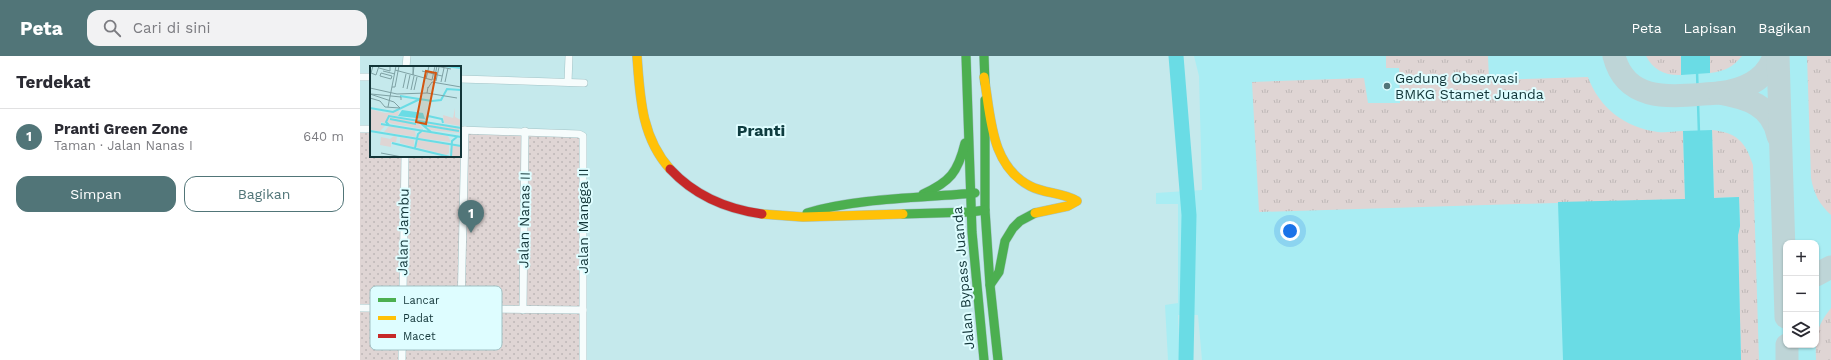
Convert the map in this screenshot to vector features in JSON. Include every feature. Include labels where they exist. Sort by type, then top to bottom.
[{"type":"main road","points":[[637,56],[639,94],[642,115],[649,137],[660,157],[672,173],[693,191],[716,203],[759,214],[800,216],[971,212],[985,210]]},
{"type":"main road","points":[[916,197],[946,182],[954,175],[962,155],[968,120],[966,56]]},
{"type":"main road","points":[[984,56],[984,77],[997,149],[1006,167],[1017,178],[1035,188],[1045,192],[1068,196],[1077,201],[1068,206],[1034,213],[1020,221],[1013,228],[1005,241],[999,272],[990,285]]},
{"type":"main road","name":"Jalan Bypass Juanda","points":[[984,77],[984,194],[990,285],[998,360]]},
{"type":"main road","name":"Jalan Bypass Juanda","points":[[968,120],[971,212],[984,360]]},
{"type":"main road","points":[[800,216],[824,208],[916,197],[970,193],[984,194]]},
{"type":"street","points":[[406,66],[407,56]]},
{"type":"street","points":[[568,82],[569,56]]},
{"type":"street","points":[[461,79],[584,83]]},
{"type":"street","points":[[461,286],[462,130],[525,131]]},
{"type":"street","name":"Jalan Mangga II","points":[[525,131],[579,134],[584,138],[583,310]]},
{"type":"street","name":"Jalan Nanas II","points":[[522,310],[525,131]]},
{"type":"street","name":"Jalan Jambu","points":[[402,286],[405,157]]},
{"type":"street","points":[[502,310],[583,310],[583,360]]},
{"type":"shaded area","points":[[1194,56],[1831,56],[1831,360],[1202,360],[1198,315],[1178,315],[1180,360],[1168,360],[1165,305],[1178,303],[1178,204],[1156,204],[1156,193],[1202,190],[1199,76]]},
{"type":"shaded area","points":[[1681,56],[1710,56],[1710,73],[1681,75]]},
{"type":"shaded area","points":[[1712,130],[1714,198],[1739,197],[1740,226],[1738,235],[1741,360],[1563,360],[1558,202],[1685,199],[1683,131]]},
{"type":"green space","points":[[1386,56],[1488,56],[1489,80],[1588,77],[1599,98],[1615,115],[1625,121],[1646,130],[1658,132],[1683,131],[1685,199],[1259,212],[1252,82],[1364,78],[1368,103],[1400,103],[1399,68],[1386,68]]},
{"type":"green space","points":[[1646,56],[1681,56],[1681,75],[1660,71],[1652,65]]},
{"type":"green space","points":[[1710,56],[1742,56],[1728,68],[1710,73]]},
{"type":"green space","points":[[1807,56],[1831,56],[1831,215],[1823,207],[1818,198],[1811,178]]},
{"type":"green space","points":[[360,129],[370,129],[370,157],[461,157],[461,130],[582,135],[582,360],[360,360]]},
{"type":"green space","points":[[1712,130],[1728,133],[1739,140],[1747,150],[1753,165],[1759,360],[1741,360],[1738,235],[1740,226],[1739,197],[1714,198]]},
{"type":"green space","points":[[1831,308],[1831,360],[1816,360],[1816,348],[1819,348],[1819,326]]},
{"type":"waterway","points":[[1176,56],[1189,215],[1186,360]]},
{"type":"waterway","points":[[1697,71],[1699,134]]},
{"type":"taxiway","points":[[1614,56],[1621,72],[1630,84],[1642,91],[1672,96],[1719,93]]},
{"type":"taxiway","points":[[1774,56],[1765,72],[1752,83],[1745,87],[1719,93],[1739,97],[1757,105],[1764,110],[1775,125],[1778,136]]},
{"type":"taxiway","points":[[1778,56],[1786,312]]},
{"type":"taxiway","points":[[1819,273],[1831,267]]},
{"type":"taxiway","points":[[1787,348],[1787,360]]},
{"type":"traffic: fast","points":[[966,56],[972,232],[984,360]]},
{"type":"traffic: fast","points":[[984,56],[985,83]]},
{"type":"traffic: fast","points":[[985,100],[985,210],[990,285],[998,360]]},
{"type":"traffic: fast","points":[[923,194],[940,185],[952,175],[959,162],[965,143]]},
{"type":"traffic: fast","points":[[807,213],[826,208],[868,201],[975,193]]},
{"type":"traffic: fast","points":[[903,214],[971,212],[985,210]]},
{"type":"traffic: fast","points":[[990,285],[999,272],[1005,241],[1013,228],[1020,221],[1035,213]]},
{"type":"traffic: slow","points":[[637,56],[641,101],[648,130],[660,157],[670,169]]},
{"type":"traffic: slow","points":[[984,77],[991,123],[1000,153],[1007,166],[1017,177],[1030,186],[1036,189],[1066,196],[1077,201],[1068,206],[1035,213]]},
{"type":"traffic: slow","points":[[762,214],[803,217],[903,214]]},
{"type":"traffic: jam","points":[[670,169],[690,187],[712,200],[736,209],[762,214]]},
{"type":"place","name":"Gedung Observasi BMKG Stamet Juanda","points":[[1387,86]]},
{"type":"place","name":"Pranti Green Zone","points":[[471,233]]},
{"type":"district","name":"Pranti","points":[[761,130]]}]
